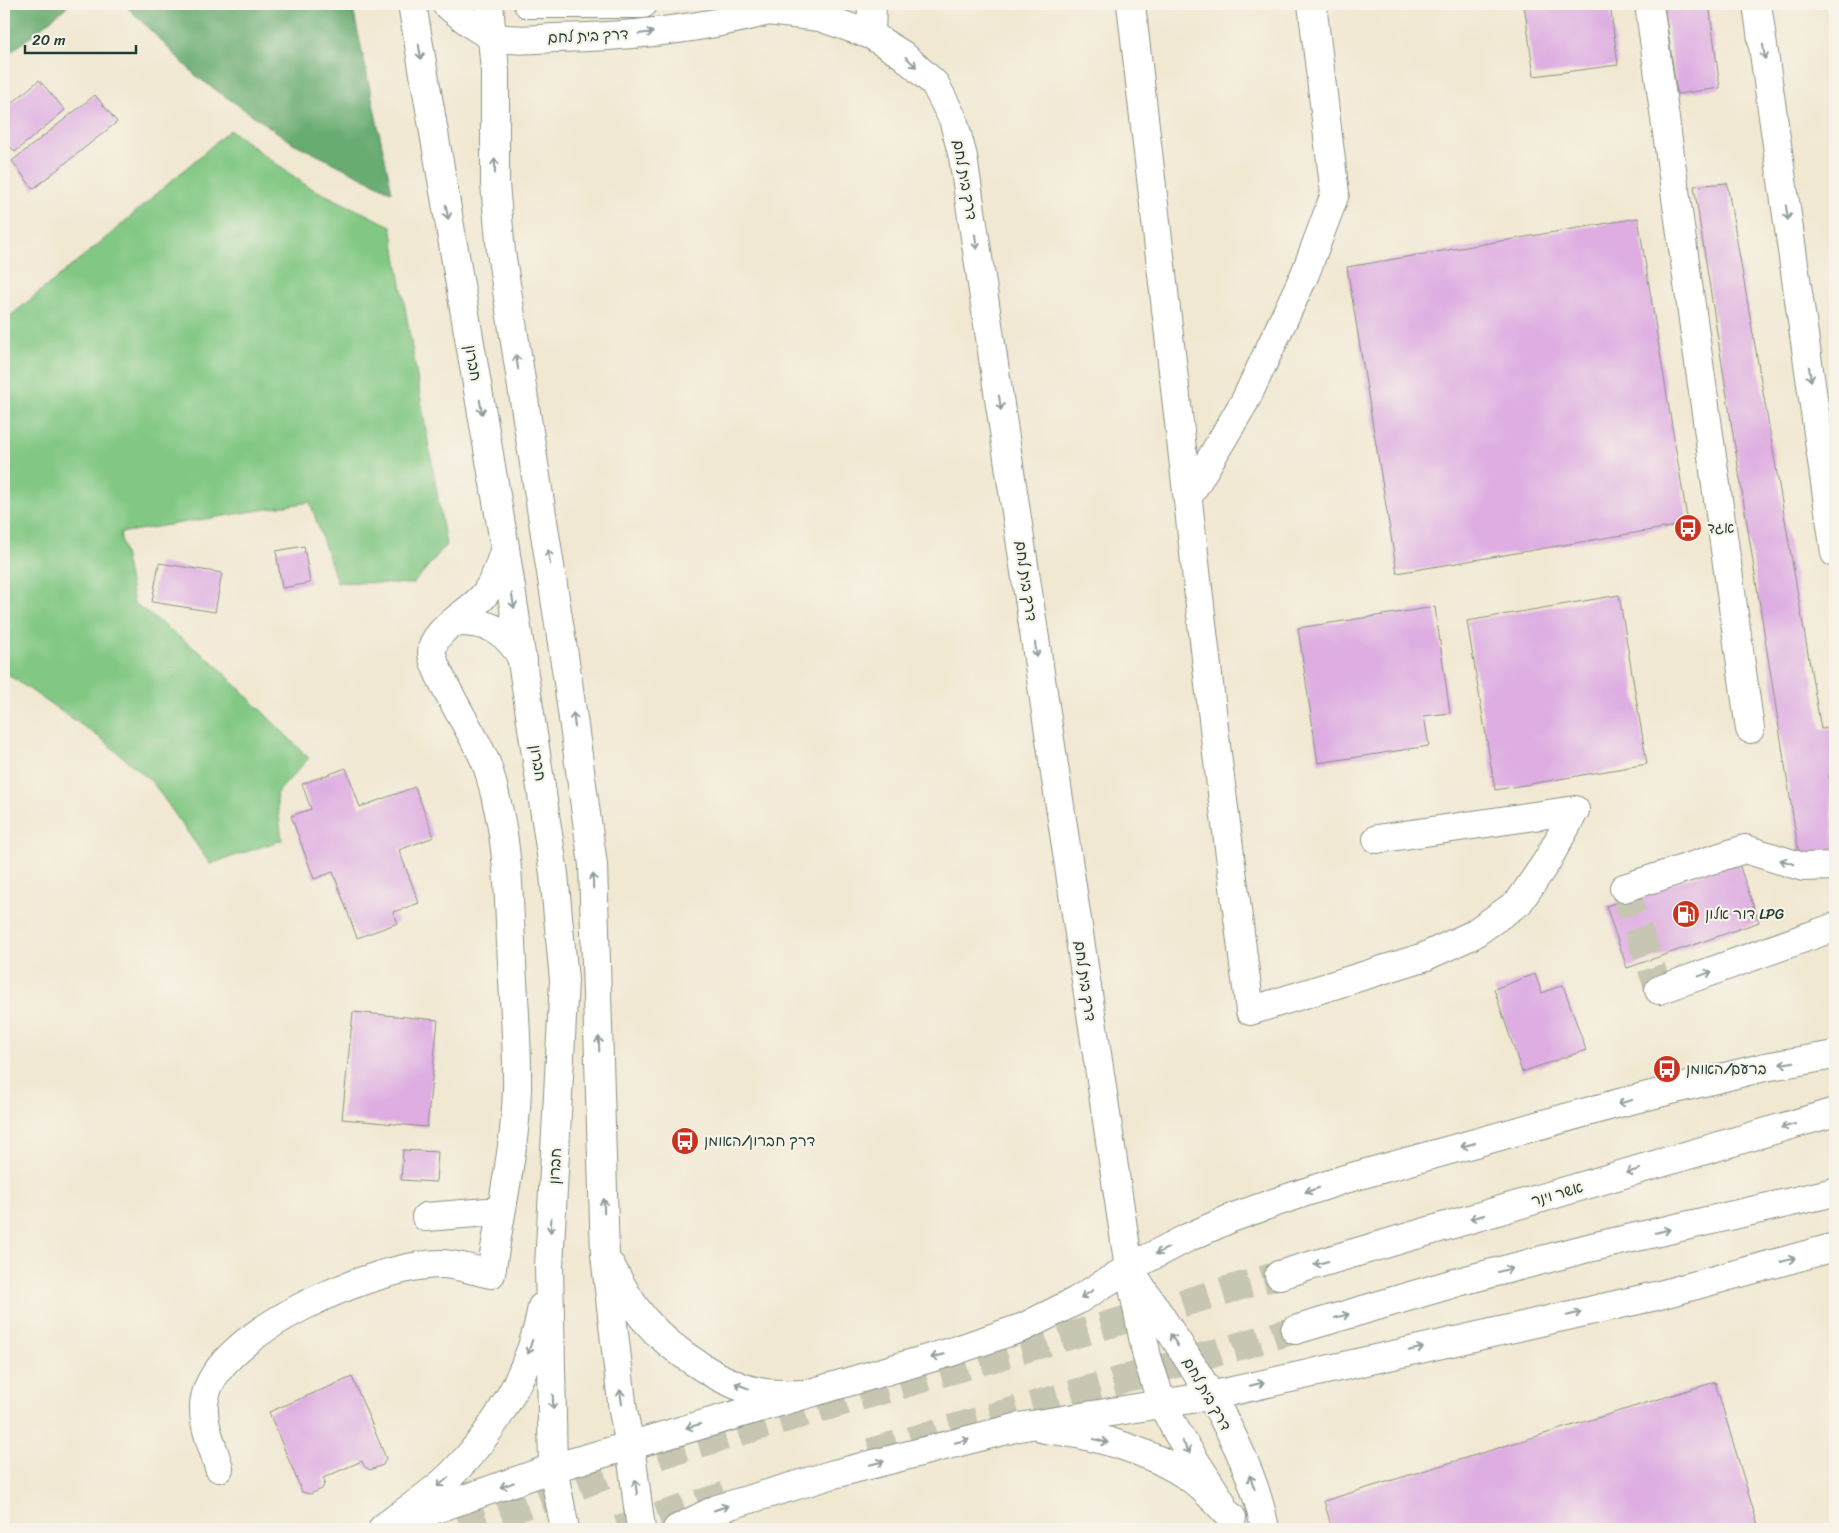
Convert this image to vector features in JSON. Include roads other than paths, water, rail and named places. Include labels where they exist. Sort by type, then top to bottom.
[{"type":"main road","name":"חברון","points":[[412,4],[505,548],[554,874],[564,980],[549,1266],[553,1468],[564,1529]]},
{"type":"main road","name":"דרך בית לחם","points":[[446,4],[464,19],[493,36],[515,39],[604,38],[734,9],[767,7],[820,16],[871,35],[903,55],[935,84],[953,119],[963,157],[1129,1268],[1147,1357],[1162,1404],[1178,1434],[1235,1524]]},
{"type":"main road","points":[[490,4],[493,36],[495,184],[501,252],[567,674],[593,865],[604,1255],[623,1411],[630,1445],[641,1529]]},
{"type":"main road","name":"דרך בית לחם","points":[[528,4],[643,4]]},
{"type":"main road","points":[[871,35],[872,4]]},
{"type":"main road","points":[[1131,4],[1250,1011],[1424,957],[1472,935],[1520,902],[1547,861],[1574,810],[1377,839]]},
{"type":"main road","points":[[1188,497],[1245,401],[1305,274],[1335,194],[1312,4]]},
{"type":"main road","points":[[1649,4],[1750,729]]},
{"type":"main road","points":[[1757,4],[1835,553]]},
{"type":"main road","points":[[219,1468],[204,1420],[205,1397],[216,1372],[239,1346],[297,1309],[354,1283],[405,1269],[443,1264],[492,1274],[500,1211],[509,1169],[517,1090],[509,901],[499,814],[486,764],[468,725],[437,669],[432,652],[436,638],[445,628],[472,610],[486,594],[497,572],[505,548]]},
{"type":"main road","points":[[456,622],[488,625],[502,633],[514,645],[522,660]]},
{"type":"main road","points":[[1624,888],[1745,849],[1803,867],[1835,866]]},
{"type":"main road","points":[[1659,990],[1835,927]]},
{"type":"main road","points":[[380,1528],[553,1468],[951,1352],[1024,1327],[1076,1301],[1129,1268],[1234,1217],[1345,1180],[1623,1102],[1765,1067],[1835,1055]]},
{"type":"main road","name":"אשר וינר","points":[[1279,1275],[1835,1112]]},
{"type":"main road","points":[[1295,1330],[1458,1282],[1588,1248],[1835,1192]]},
{"type":"main road","points":[[426,1217],[500,1211]]},
{"type":"main road","points":[[678,1529],[717,1509],[825,1476],[1019,1427],[1210,1396],[1656,1296],[1834,1248]]},
{"type":"main road","points":[[604,1255],[629,1299],[646,1322],[684,1354],[721,1377],[741,1386],[763,1393],[807,1394]]},
{"type":"main road","points":[[380,1528],[451,1475],[472,1454],[492,1427],[528,1355],[540,1316],[549,1266]]},
{"type":"main road","name":"דרך בית לחם","points":[[1129,1268],[1210,1396],[1253,1483],[1265,1529]]},
{"type":"main road","points":[[1019,1427],[1056,1431],[1090,1438],[1148,1455],[1192,1479],[1235,1524]]},
{"type":"tunnel","points":[[1624,888],[1659,990]]},
{"type":"tunnel","points":[[461,1529],[664,1454],[1279,1275]]},
{"type":"tunnel","points":[[870,1452],[1295,1330]]},
{"type":"tunnel","points":[[618,1529],[733,1493]]},
{"type":"place","name":"אגד","points":[[1688,528]]},
{"type":"place","name":"דור אלון LPG","points":[[1686,914]]},
{"type":"place","name":"ברעם/האומן","points":[[1667,1069]]},
{"type":"place","name":"דרך חברון/האומן","points":[[685,1141]]}]
